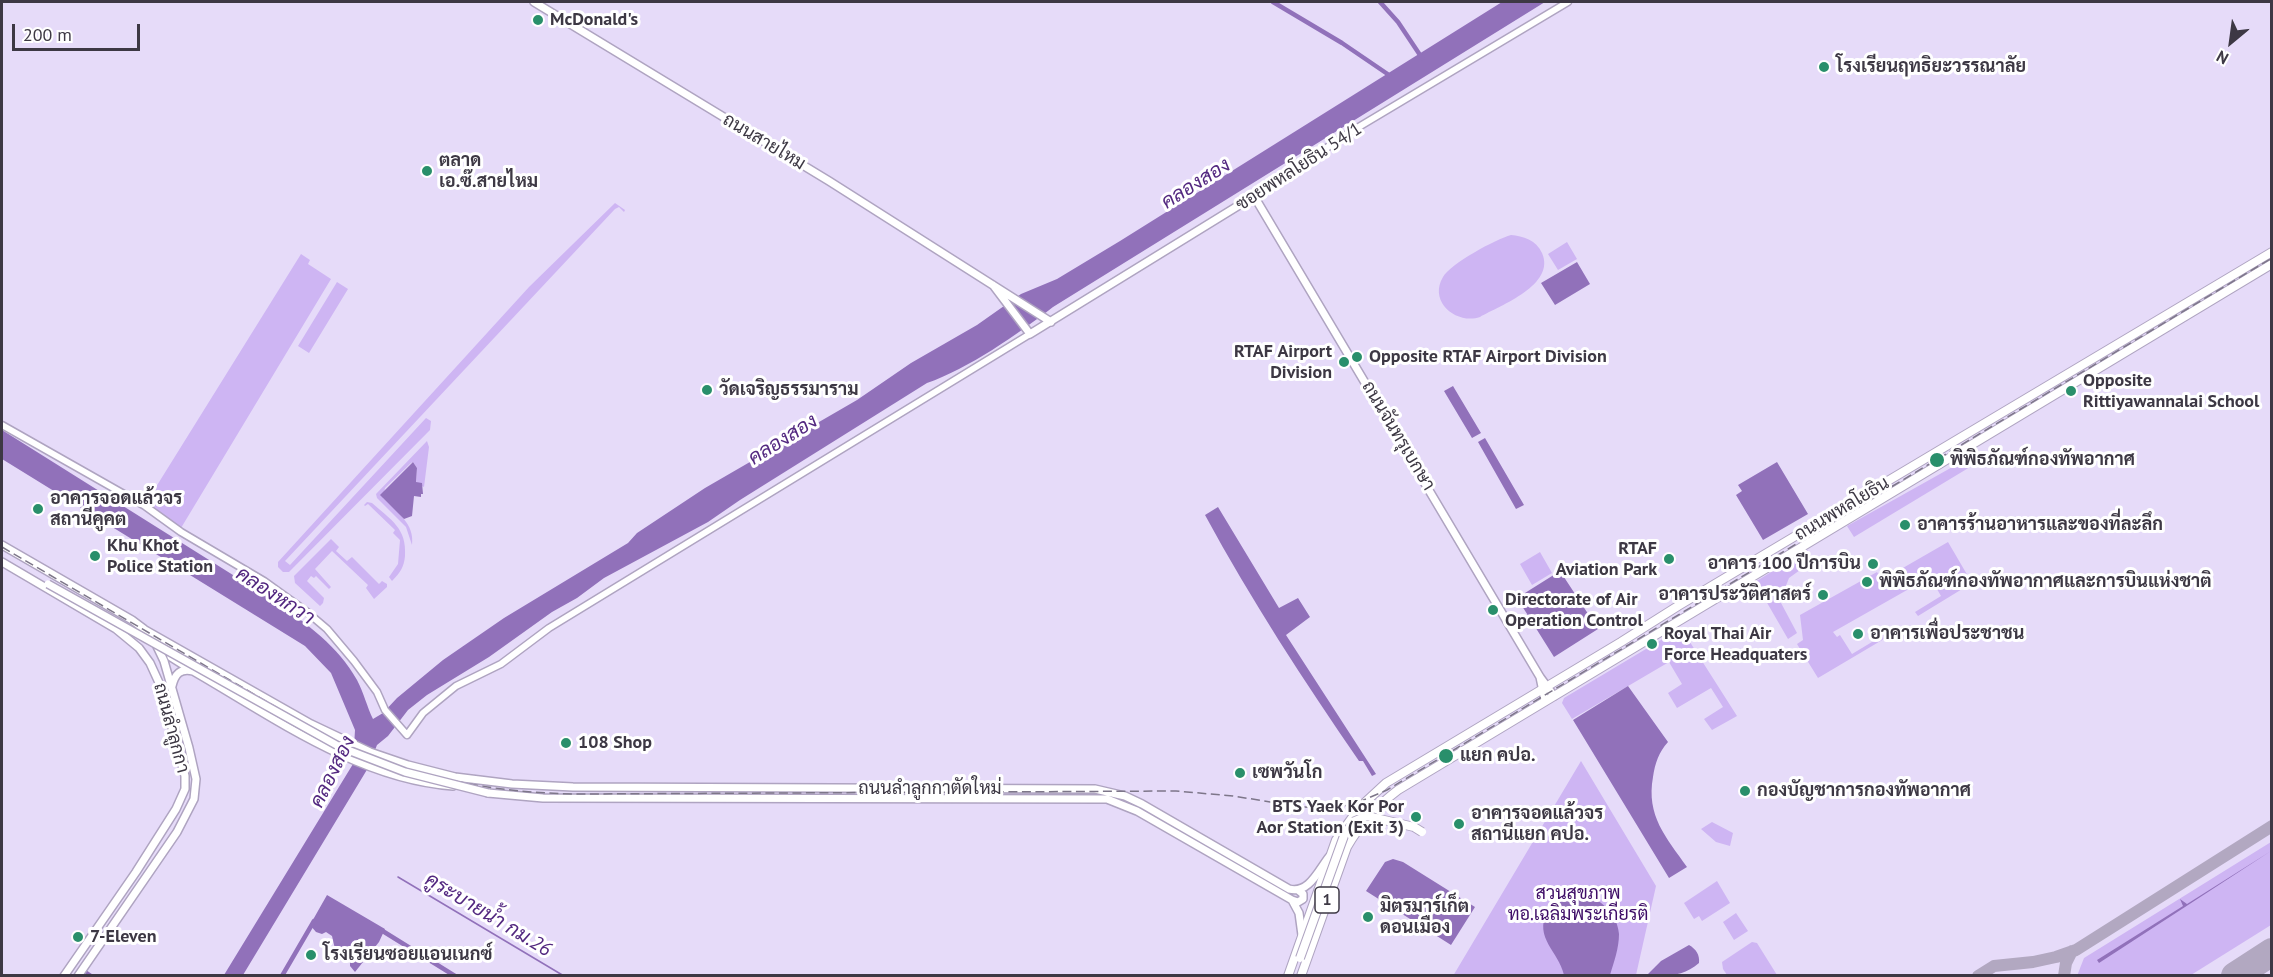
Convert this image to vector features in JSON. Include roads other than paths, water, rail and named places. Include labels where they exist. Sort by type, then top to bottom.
[{"type":"main road","name":"ถนนสายไหม","points":[[534,2],[837,186],[1048,319]]},
{"type":"main road","name":"ซอยพหลโยธิน 54/1","points":[[1029,332],[1254,196]]},
{"type":"main road","name":"ถนนจันทรุเบกษา","points":[[1254,196],[1540,676],[1545,701]]},
{"type":"main road","name":"ถนนพหลโยธิน","points":[[1288,975],[1336,840],[1351,817],[1378,790],[1419,762],[2271,252]]},
{"type":"main road","name":"ถนนพหลโยธิน","points":[[1301,975],[1343,856],[1353,837],[1380,803],[1545,701],[2271,264]]},
{"type":"main road","name":"ถนนสายไหม","points":[[993,285],[1029,332]]},
{"type":"main road","points":[[2090,361],[2095,370]]},
{"type":"main road","name":"ถนนลำลูกกา","points":[[2,544],[140,627],[321,730],[370,752],[423,770],[491,782]]},
{"type":"main road","name":"ถนนลำลูกกา","points":[[2,556],[320,737],[379,763],[455,786],[488,793]]},
{"type":"main road","name":"ถนนลำลูกกา","points":[[2,562],[116,628],[139,648],[150,663],[161,687],[185,776],[185,789],[176,809],[136,872],[64,975]]},
{"type":"main road","points":[[1742,568],[1748,579]]},
{"type":"main road","name":"ถนนลำลูกกา","points":[[78,975],[192,807],[196,786],[194,768],[172,686],[157,646],[140,627]]},
{"type":"main road","points":[[179,649],[171,650],[171,657],[324,746],[373,767],[418,781],[455,786]]},
{"type":"main road","points":[[172,686],[177,673],[184,669],[193,671]]},
{"type":"main road","name":"ถนนจันทรุเบกษา","points":[[1544,687],[1554,696]]},
{"type":"main road","name":"ถนนลำลูกกาตัดใหม่","points":[[491,782],[548,787],[1089,789],[1109,791],[1142,804],[1289,889],[1298,890]]},
{"type":"main road","points":[[885,789],[886,800]]},
{"type":"main road","name":"ถนนลำลูกกาตัดใหม่","points":[[488,793],[543,798],[886,800],[1096,798],[1113,801],[1137,810],[1292,900]]},
{"type":"main road","points":[[1293,975],[1335,857],[1349,827],[1360,817],[1367,816],[1414,827],[1422,832]]},
{"type":"main road","points":[[1292,900],[1298,902],[1303,899],[1303,894],[1298,890],[1308,885],[1329,857]]},
{"type":"main road","points":[[1292,900],[1299,913],[1302,935]]},
{"type":"street","name":"ซอยพหลโยธิน 54/1","points":[[1254,196],[1352,131],[1568,2]]},
{"type":"street","points":[[2,425],[145,506],[181,532],[264,581],[307,612],[327,629],[357,665],[376,692],[385,710],[407,735],[423,713],[456,686],[501,664],[549,628],[1029,332]]},
{"type":"waterway","points":[[1273,2],[1342,43],[1389,75]]},
{"type":"waterway","points":[[1380,2],[1398,22],[1422,58]]},
{"type":"waterway","name":"คูระบายน้ำ กม.26","points":[[398,877],[564,976]]},
{"type":"waterway","points":[[282,976],[314,921]]},
{"type":"waterway","points":[[381,930],[455,976]]},
{"type":"waterway","points":[[85,972],[91,976]]},
{"type":"railway","points":[[2,547],[329,738],[359,752],[420,773],[482,786],[579,794],[1176,791],[1233,796],[1302,807],[1326,808],[1352,805],[1387,790],[2272,258]]},
{"type":"place","name":"McDonald's","points":[[538,20]]},
{"type":"place","name":"โรงเรียนฤทธิยะวรรณาลัย","points":[[1824,67]]},
{"type":"place","name":"ตลาด เอ.ซ๊.สายไหม","points":[[427,171]]},
{"type":"place","name":"Opposite RTAF Airport Division","points":[[1357,357]]},
{"type":"place","name":"RTAF Airport Division","points":[[1344,362]]},
{"type":"place","name":"วัดเจริญธรรมาราม","points":[[707,390]]},
{"type":"place","name":"Opposite Rittiyawannalai School","points":[[2071,391]]},
{"type":"place","name":"พิพิธภัณฑ์กองทัพอากาศ","points":[[1937,460]]},
{"type":"place","name":"อาคารจอดแล้วจร สถานีคูคต","points":[[38,509]]},
{"type":"place","name":"อาคารร้านอาหารและของที่ละลึก","points":[[1905,525]]},
{"type":"place","name":"Khu Khot Police Station","points":[[95,556]]},
{"type":"place","name":"RTAF Aviation Park","points":[[1669,559]]},
{"type":"place","name":"อาคาร 100 ปีการบิน","points":[[1873,564]]},
{"type":"place","name":"พิพิธภัณฑ์กองทัพอากาศและการบินแห่งชาติ","points":[[1867,582]]},
{"type":"place","name":"อาคารประวัติศาสตร์","points":[[1823,595]]},
{"type":"place","name":"Directorate of Air Operation Control","points":[[1493,610]]},
{"type":"place","name":"อาคารเพื่อประชาชน","points":[[1858,634]]},
{"type":"place","name":"Royal Thai Air Force Headquaters","points":[[1652,644]]},
{"type":"place","name":"108 Shop","points":[[566,743]]},
{"type":"place","name":"แยก คปอ.","points":[[1446,756]]},
{"type":"place","name":"เซพวันโก","points":[[1240,773]]},
{"type":"place","name":"กองบัญชาการกองทัพอากาศ","points":[[1745,791]]},
{"type":"place","name":"BTS Yaek Kor Por Aor Station (Exit 3)","points":[[1416,817]]},
{"type":"place","name":"อาคารจอดแล้วจร สถานีแยก คปอ.","points":[[1459,824]]},
{"type":"place","name":"มิตรมาร์เก็ต ดอนเมือง","points":[[1368,917]]},
{"type":"place","name":"7-Eleven","points":[[78,937]]},
{"type":"place","name":"โรงเรียนซอยแอนเนกซ์","points":[[311,955]]},
{"type":"water label","name":"คลองสอง","points":[[1196,184]]},
{"type":"water label","name":"คลองสอง","points":[[783,440]]},
{"type":"water label","name":"คลองหกวา","points":[[275,596]]},
{"type":"water label","name":"คลองสอง","points":[[333,772]]},
{"type":"park label","name":"สวนสุขภาพ ทอ.เฉลิมพระเกียรติ","points":[[1578,904]]}]
